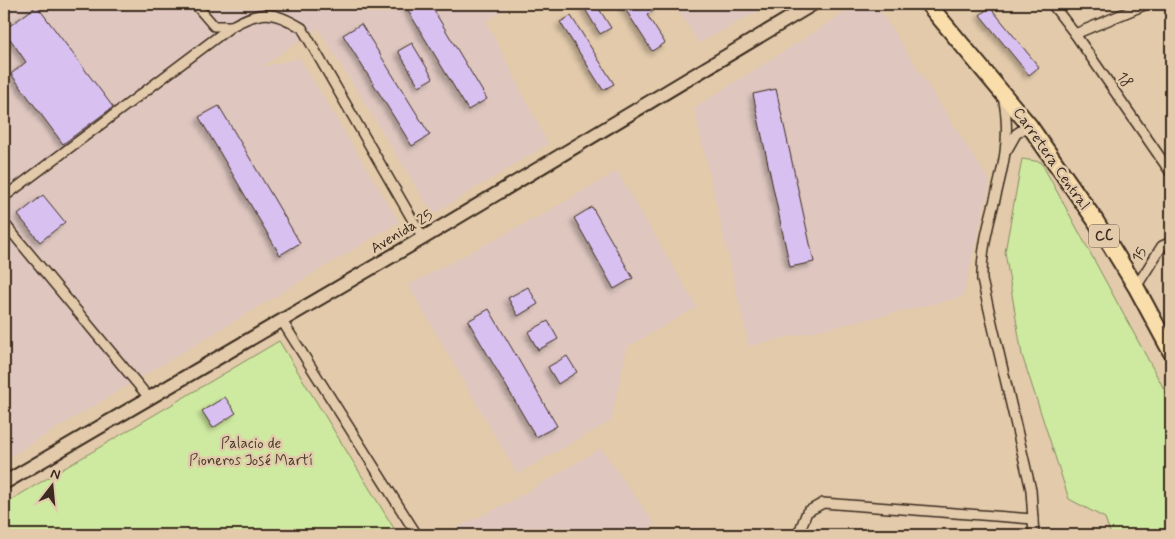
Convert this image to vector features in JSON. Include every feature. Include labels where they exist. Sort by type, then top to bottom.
[{"type":"main road","name":"Carretera Central","points":[[928,4],[1029,125],[1095,220],[1136,287],[1171,352]]},
{"type":"street","points":[[195,4],[214,26],[232,26]]},
{"type":"street","name":"Avenida 25","points":[[4,483],[423,238],[814,4]]},
{"type":"street","name":"18","points":[[1052,4],[1075,34],[1171,173]]},
{"type":"street","points":[[1075,34],[1147,4]]},
{"type":"street","points":[[4,198],[232,26],[255,14],[283,17],[302,28],[423,238]]},
{"type":"street","points":[[1001,91],[1006,111],[1007,150],[981,261],[982,280],[1031,490],[1034,535]]},
{"type":"street","points":[[1007,150],[1016,134],[1029,125]]},
{"type":"street","points":[[4,223],[150,399]]},
{"type":"street","name":"15","points":[[1136,287],[1162,246],[1171,242]]},
{"type":"street","points":[[282,321],[417,535]]},
{"type":"street","points":[[798,535],[806,512],[822,504],[1033,519]]},
{"type":"shaded area","points":[[4,4],[513,4],[486,21],[548,144],[433,214],[318,28],[261,67],[300,58],[399,222],[4,460]]},
{"type":"shaded area","points":[[674,4],[772,4],[699,43]]},
{"type":"shaded area","points":[[859,4],[876,4],[990,182],[963,297],[749,346],[694,108]]},
{"type":"shaded area","points":[[617,171],[697,307],[627,347],[611,421],[517,474],[408,285],[547,212]]},
{"type":"shaded area","points":[[601,448],[655,525],[639,535],[442,535],[510,502]]},
{"type":"green space","points":[[1022,159],[1041,162],[1171,402],[1171,535],[1111,535],[1105,518],[1069,499],[1022,355],[1005,252]]},
{"type":"green space","name":"Palacio de Pioneros José Martí","points":[[279,341],[398,535],[4,535],[4,504]]},
{"type":"building","points":[[404,4],[430,4],[487,99],[468,110]]},
{"type":"building","points":[[582,4],[596,4],[611,28],[600,34]]},
{"type":"building","points":[[622,4],[651,4],[655,10],[647,15],[665,43],[652,51]]},
{"type":"building","points":[[37,6],[113,107],[63,144],[11,74],[26,62],[4,30]]},
{"type":"building","points":[[990,7],[1039,67],[1029,75],[980,15]]},
{"type":"building","points":[[571,16],[614,84],[603,90],[560,22]]},
{"type":"building","points":[[361,24],[430,135],[412,146],[343,35]]},
{"type":"building","points":[[412,43],[433,78],[419,86],[398,51]]},
{"type":"building","points":[[776,89],[814,262],[790,267],[753,94]]},
{"type":"building","points":[[219,106],[300,243],[280,255],[199,117]]},
{"type":"building","points":[[43,195],[65,222],[40,242],[18,215]]},
{"type":"building","points":[[592,207],[633,278],[614,289],[574,218]]},
{"type":"building","points":[[528,287],[538,304],[518,316],[508,298]]},
{"type":"building","points":[[489,309],[557,426],[536,437],[468,321]]},
{"type":"building","points":[[548,321],[558,339],[538,350],[528,332]]},
{"type":"building","points":[[567,356],[577,372],[558,384],[548,367]]},
{"type":"building","points":[[225,397],[236,413],[213,428],[202,411]]}]
